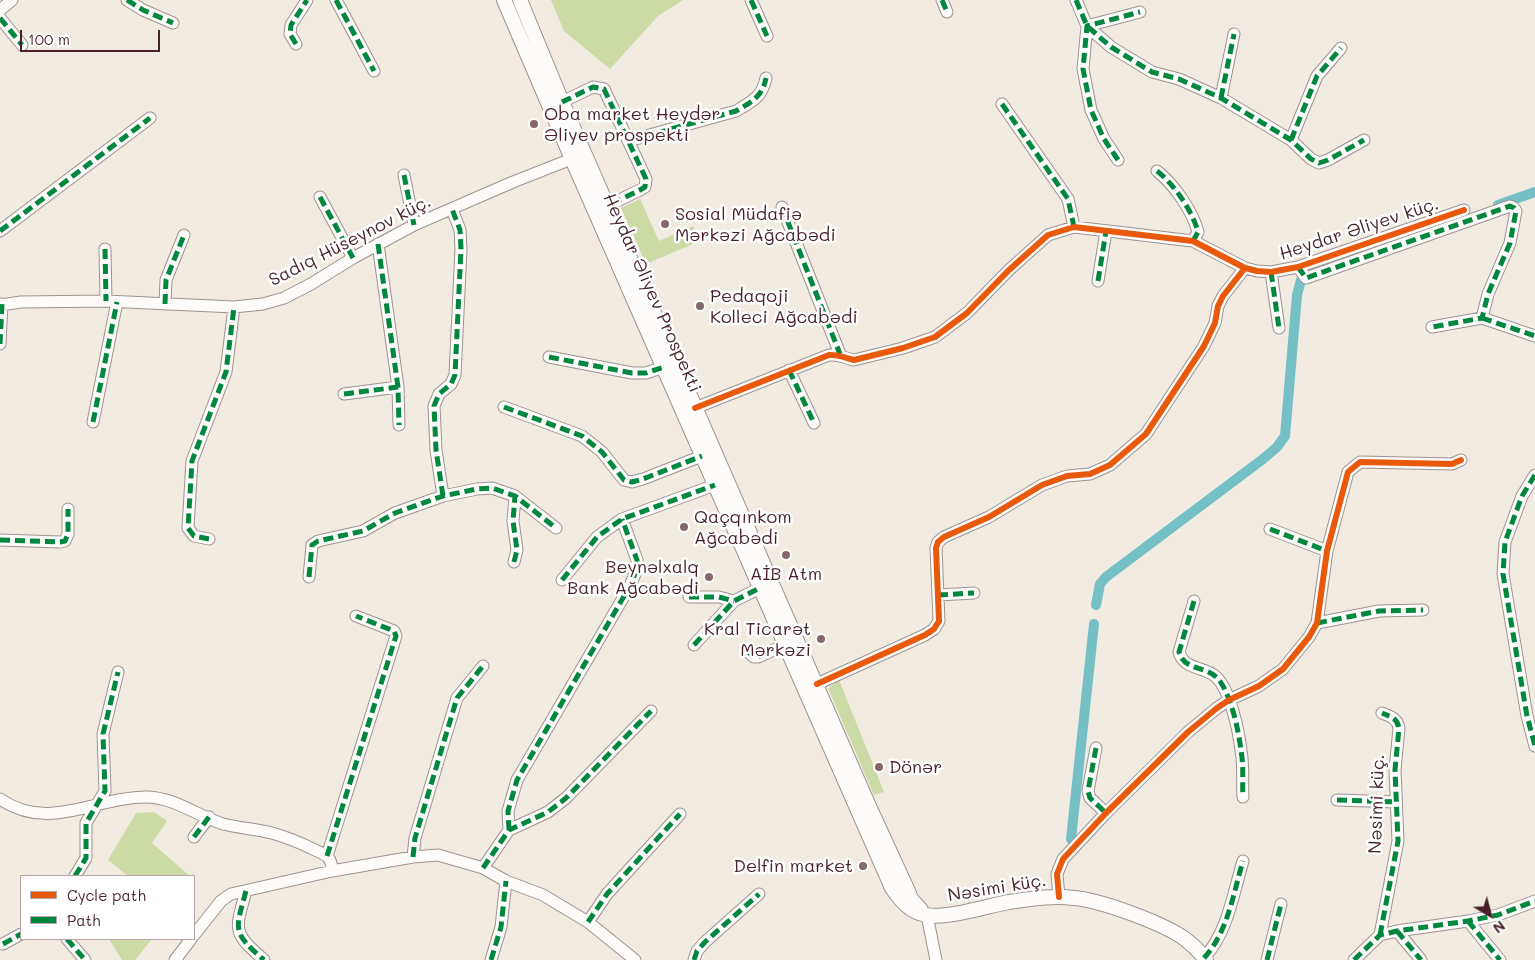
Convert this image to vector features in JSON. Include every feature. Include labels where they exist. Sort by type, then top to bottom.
[{"type":"main road","name":"Heydar Əliyev Prospekti","points":[[504,0],[578,157],[702,456],[892,888],[908,908],[927,915]]},
{"type":"main road","points":[[520,0],[562,102],[578,157],[607,206],[911,898],[927,915]]},
{"type":"main road","name":"Nəsimi küç.","points":[[927,915],[941,916],[1011,902],[1058,897],[1076,898],[1091,901],[1144,919],[1174,932],[1205,959]]},
{"type":"street","points":[[0,10],[12,0]]},
{"type":"street","points":[[127,0],[143,10],[173,23]]},
{"type":"street","points":[[296,44],[290,34],[291,25],[306,0]]},
{"type":"street","points":[[336,0],[374,71]]},
{"type":"street","points":[[751,0],[767,36]]},
{"type":"street","points":[[942,0],[947,12]]},
{"type":"street","points":[[1076,0],[1087,26],[1111,47],[1152,72],[1179,79],[1221,98],[1291,140],[1311,159],[1319,163],[1364,140]]},
{"type":"street","points":[[1087,26],[1140,12]]},
{"type":"street","points":[[0,18],[22,45]]},
{"type":"street","points":[[1087,26],[1083,69],[1091,110],[1104,139],[1118,160]]},
{"type":"street","points":[[1221,98],[1234,34]]},
{"type":"street","points":[[1291,140],[1317,76],[1341,48]]},
{"type":"street","points":[[628,141],[736,110],[752,101],[764,89],[766,78]]},
{"type":"street","points":[[562,102],[593,87],[604,88],[646,179],[645,187],[607,206]]},
{"type":"street","points":[[1002,104],[1068,199],[1074,227]]},
{"type":"street","points":[[0,231],[150,118]]},
{"type":"street","name":"Sadıq Hüseynov küç.","points":[[1,305],[21,302],[112,302],[234,307],[263,304],[284,298],[311,284],[353,258],[414,225],[513,182],[578,157]]},
{"type":"street","points":[[1158,171],[1165,177],[1195,221],[1198,232],[1193,241]]},
{"type":"street","points":[[404,175],[414,225]]},
{"type":"street","points":[[320,197],[353,258]]},
{"type":"street","points":[[1298,267],[1306,278],[1510,206],[1516,211],[1510,243],[1488,294],[1482,318]]},
{"type":"street","points":[[782,207],[840,354]]},
{"type":"street","name":"Sadıq Hüseynov küç.","points":[[444,496],[436,450],[434,406],[439,394],[451,384],[454,375],[461,249],[460,230],[452,209]]},
{"type":"street","name":"Heydar Əliyev küç.","points":[[695,408],[829,355],[840,354],[854,360],[903,348],[935,337],[951,327],[967,313],[1009,270],[1048,236],[1074,227],[1193,241],[1245,268],[1271,272],[1298,267],[1464,210]]},
{"type":"street","points":[[1098,281],[1106,231]]},
{"type":"street","points":[[165,304],[166,280],[184,235]]},
{"type":"street","points":[[378,244],[398,387],[399,425]]},
{"type":"street","points":[[94,422],[112,302],[105,249]]},
{"type":"street","points":[[817,684],[925,635],[934,629],[939,622],[936,548],[938,542],[944,537],[989,517],[1042,485],[1067,476],[1090,474],[1110,464],[1146,434],[1204,346],[1215,323],[1218,306],[1223,296],[1245,268]]},
{"type":"street","points":[[1271,272],[1279,328]]},
{"type":"street","points":[[0,344],[1,305]]},
{"type":"street","points":[[209,539],[194,536],[188,528],[192,461],[226,372],[234,307]]},
{"type":"street","points":[[1432,327],[1482,318],[1535,336]]},
{"type":"street","points":[[549,357],[632,373],[646,373],[664,367]]},
{"type":"street","points":[[789,370],[814,423]]},
{"type":"street","points":[[344,394],[398,387]]},
{"type":"street","points":[[504,408],[582,436],[602,452],[624,480],[632,482],[702,456]]},
{"type":"street","points":[[1058,897],[1057,874],[1063,859],[1106,814],[1188,732],[1217,708],[1260,686],[1283,669],[1309,637],[1317,623],[1327,551],[1348,472],[1360,462],[1452,464],[1461,460]]},
{"type":"street","points":[[1535,475],[1522,496],[1505,542],[1503,574],[1527,716],[1535,746]]},
{"type":"street","points":[[562,580],[597,537],[622,519],[715,485]]},
{"type":"street","points":[[309,577],[312,545],[318,541],[363,531],[395,513],[444,496],[477,489],[492,488],[515,496],[556,528]]},
{"type":"street","points":[[514,562],[517,550],[513,521],[515,496]]},
{"type":"street","points":[[0,540],[60,542],[65,540],[68,534],[68,509]]},
{"type":"street","points":[[509,830],[508,811],[517,780],[630,586],[637,570],[638,560],[622,519]]},
{"type":"street","points":[[1270,529],[1327,551]]},
{"type":"street","points":[[694,645],[734,601],[760,588]]},
{"type":"street","points":[[938,595],[974,593]]},
{"type":"street","points":[[689,597],[720,597],[734,601]]},
{"type":"street","points":[[1194,601],[1179,652],[1181,659],[1186,663],[1215,676],[1224,687],[1230,700],[1242,752],[1243,797]]},
{"type":"street","points":[[1317,623],[1379,611],[1423,610]]},
{"type":"street","points":[[327,856],[396,636],[394,631],[356,616]]},
{"type":"street","points":[[746,650],[754,657],[758,657],[785,645]]},
{"type":"street","points":[[413,857],[415,838],[456,698],[483,666]]},
{"type":"street","points":[[76,875],[86,858],[86,823],[98,806],[105,791],[103,734],[118,672]]},
{"type":"street","points":[[483,868],[509,830],[548,812],[566,798],[651,711]]},
{"type":"street","name":"Nəsimi küç.","points":[[1380,935],[1398,841],[1395,770],[1399,728],[1395,718],[1382,713]]},
{"type":"street","points":[[1096,748],[1088,791],[1090,798],[1106,814]]},
{"type":"street","points":[[0,799],[22,810],[38,813],[63,813],[133,797],[164,799],[224,824],[272,833],[327,856],[332,865],[332,871]]},
{"type":"street","points":[[1337,800],[1396,802]]},
{"type":"street","points":[[588,922],[607,894],[680,814]]},
{"type":"street","points":[[194,837],[209,817]]},
{"type":"street","points":[[195,934],[221,901],[231,894],[332,871],[413,857],[438,855],[483,868],[506,881],[543,895],[588,922],[635,960]]},
{"type":"street","points":[[1205,959],[1217,942],[1223,928],[1243,861]]},
{"type":"street","points":[[492,960],[501,927],[506,881]]},
{"type":"street","points":[[246,891],[238,924],[240,935],[244,942],[264,960]]},
{"type":"street","points":[[694,960],[697,951],[705,942],[759,894]]},
{"type":"street","points":[[1354,960],[1380,935],[1468,922],[1498,915],[1535,901]]},
{"type":"street","points":[[1267,960],[1281,904]]},
{"type":"street","points":[[927,915],[936,960]]},
{"type":"street","points":[[1468,922],[1500,960]]},
{"type":"street","points":[[1397,931],[1421,960]]},
{"type":"street","points":[[3,944],[20,935]]},
{"type":"street","points":[[68,940],[85,960]]},
{"type":"street","points":[[175,960],[190,940]]},
{"type":"green space","points":[[551,0],[683,0],[658,16],[610,69],[564,31]]},
{"type":"green space","points":[[640,199],[659,241],[693,226],[700,241],[646,264],[621,208]]},
{"type":"green space","points":[[839,680],[884,792],[874,795],[828,688]]},
{"type":"green space","points":[[154,812],[167,821],[152,843],[189,875],[127,875],[108,860],[136,813]]},
{"type":"green space","points":[[110,940],[151,940],[135,960],[122,960]]},
{"type":"waterway","points":[[1498,205],[1535,192]]},
{"type":"waterway","points":[[1096,605],[1100,584],[1106,577],[1263,459],[1277,447],[1285,436],[1297,295],[1301,280]]},
{"type":"waterway","points":[[1071,839],[1094,624]]},
{"type":"marked path","points":[[127,0],[143,10],[173,23]]},
{"type":"marked path","points":[[296,44],[290,34],[291,25],[307,0]]},
{"type":"marked path","points":[[336,0],[374,71]]},
{"type":"marked path","points":[[751,0],[767,36]]},
{"type":"marked path","points":[[942,0],[947,12]]},
{"type":"marked path","points":[[1076,0],[1087,26],[1111,47],[1152,72],[1179,79],[1221,98],[1291,140],[1311,159],[1319,163],[1364,140]]},
{"type":"marked path","points":[[1118,160],[1104,139],[1091,110],[1083,69],[1087,26],[1140,12]]},
{"type":"marked path","points":[[0,18],[22,45]]},
{"type":"marked path","points":[[1221,98],[1234,34]]},
{"type":"marked path","points":[[1291,140],[1317,76],[1341,48]]},
{"type":"marked path","points":[[628,141],[736,111],[756,98],[762,90],[766,78]]},
{"type":"marked path","points":[[562,102],[593,87],[604,89],[646,179],[645,187],[607,206]]},
{"type":"marked path","points":[[1002,104],[1068,199],[1074,227]]},
{"type":"marked path","points":[[0,231],[150,118]]},
{"type":"marked path","points":[[1157,171],[1176,191],[1192,216],[1198,232],[1193,241]]},
{"type":"marked path","points":[[404,175],[414,225]]},
{"type":"marked path","points":[[320,197],[353,258]]},
{"type":"marked path","points":[[1298,267],[1306,278],[1510,206],[1514,208],[1516,211],[1510,243],[1488,294],[1482,318],[1432,327]]},
{"type":"marked path","points":[[782,207],[840,354]]},
{"type":"marked path","points":[[443,496],[436,450],[434,406],[439,394],[451,384],[455,375],[461,249],[460,230],[452,209]]},
{"type":"marked path","points":[[1098,281],[1106,231]]},
{"type":"marked path","points":[[165,304],[166,280],[184,235]]},
{"type":"marked path","points":[[378,244],[398,387],[399,425]]},
{"type":"marked path","points":[[105,249],[106,301]]},
{"type":"marked path","points":[[1271,272],[1279,328]]},
{"type":"marked path","points":[[93,422],[117,302]]},
{"type":"marked path","points":[[0,344],[2,304]]},
{"type":"marked path","points":[[209,539],[194,536],[188,528],[192,461],[226,372],[234,307]]},
{"type":"marked path","points":[[1482,318],[1535,336]]},
{"type":"marked path","points":[[549,357],[632,373],[646,373],[664,367]]},
{"type":"marked path","points":[[789,370],[814,423]]},
{"type":"marked path","points":[[344,394],[398,387]]},
{"type":"marked path","points":[[504,407],[582,436],[602,452],[624,480],[632,482],[702,456]]},
{"type":"marked path","points":[[1535,475],[1522,496],[1505,542],[1503,574],[1527,716],[1535,746]]},
{"type":"marked path","points":[[562,580],[597,537],[622,519],[715,485]]},
{"type":"marked path","points":[[309,577],[312,545],[318,541],[363,531],[395,513],[443,496],[477,489],[492,488],[515,496],[556,528]]},
{"type":"marked path","points":[[514,562],[517,550],[513,521],[515,496]]},
{"type":"marked path","points":[[0,540],[65,541],[68,534],[68,509]]},
{"type":"marked path","points":[[509,830],[508,811],[517,780],[630,586],[637,569],[637,560],[622,519]]},
{"type":"marked path","points":[[1270,529],[1327,551]]},
{"type":"marked path","points":[[694,645],[734,601],[760,588]]},
{"type":"marked path","points":[[938,595],[974,593]]},
{"type":"marked path","points":[[689,597],[719,597],[734,601]]},
{"type":"marked path","points":[[1194,601],[1179,652],[1181,658],[1189,665],[1215,676],[1225,690],[1233,711],[1240,743],[1243,797]]},
{"type":"marked path","points":[[1317,623],[1379,611],[1423,610]]},
{"type":"marked path","points":[[327,856],[396,636],[394,631],[356,616]]},
{"type":"marked path","points":[[746,650],[754,657],[758,657],[785,645]]},
{"type":"marked path","points":[[413,857],[415,838],[457,698],[483,666]]},
{"type":"marked path","points":[[76,875],[86,858],[86,823],[105,791],[103,734],[118,672]]},
{"type":"marked path","points":[[483,868],[509,830],[548,812],[566,798],[651,711]]},
{"type":"marked path","points":[[1380,935],[1398,841],[1395,770],[1399,728],[1395,720],[1382,713]]},
{"type":"marked path","points":[[1096,748],[1088,791],[1090,798],[1106,813]]},
{"type":"marked path","points":[[1337,800],[1396,802]]},
{"type":"marked path","points":[[588,922],[607,894],[680,814]]},
{"type":"marked path","points":[[194,837],[209,817]]},
{"type":"marked path","points":[[1204,958],[1219,937],[1224,925],[1243,861]]},
{"type":"marked path","points":[[491,960],[501,927],[506,881]]},
{"type":"marked path","points":[[246,891],[238,923],[239,930],[246,943],[264,960]]},
{"type":"marked path","points":[[694,960],[697,951],[705,942],[759,894]]},
{"type":"marked path","points":[[1354,960],[1380,935],[1498,915],[1535,901]]},
{"type":"marked path","points":[[1267,960],[1281,904]]},
{"type":"marked path","points":[[1468,921],[1500,960]]},
{"type":"marked path","points":[[1397,931],[1421,960]]},
{"type":"marked path","points":[[3,944],[20,935]]},
{"type":"marked path","points":[[68,940],[85,960]]},
{"type":"cycle path","points":[[695,408],[829,355],[854,360],[903,348],[935,337],[967,313],[1009,270],[1048,235],[1074,227],[1193,241],[1245,268],[1271,272],[1298,267],[1464,210]]},
{"type":"cycle path","points":[[817,684],[925,635],[934,629],[939,621],[936,548],[938,542],[944,537],[989,517],[1042,485],[1067,476],[1090,474],[1110,465],[1146,434],[1204,346],[1215,323],[1218,306],[1223,296],[1245,268]]},
{"type":"cycle path","points":[[1059,897],[1057,874],[1063,859],[1106,813],[1188,732],[1229,700],[1259,686],[1283,669],[1309,637],[1317,623],[1327,551],[1348,472],[1360,462],[1452,464],[1461,460]]},
{"type":"place","name":"Oba market Heydər Əliyev prospekti","points":[[534,124]]},
{"type":"place","name":"Sosial Müdafiə Mərkəzi Ağcabədi","points":[[665,224]]},
{"type":"place","name":"Pedaqoji Kolleci Ağcabədi","points":[[700,306]]},
{"type":"place","name":"Qaçqınkom Ağcabədi","points":[[684,527]]},
{"type":"place","name":"AİB Atm","points":[[786,555]]},
{"type":"place","name":"Beynəlxalq Bank Ağcabədi","points":[[709,577]]},
{"type":"place","name":"Kral Ticarət Mərkəzi","points":[[821,639]]},
{"type":"place","name":"Dönər","points":[[879,767]]},
{"type":"place","name":"Delfin market","points":[[863,866]]}]
